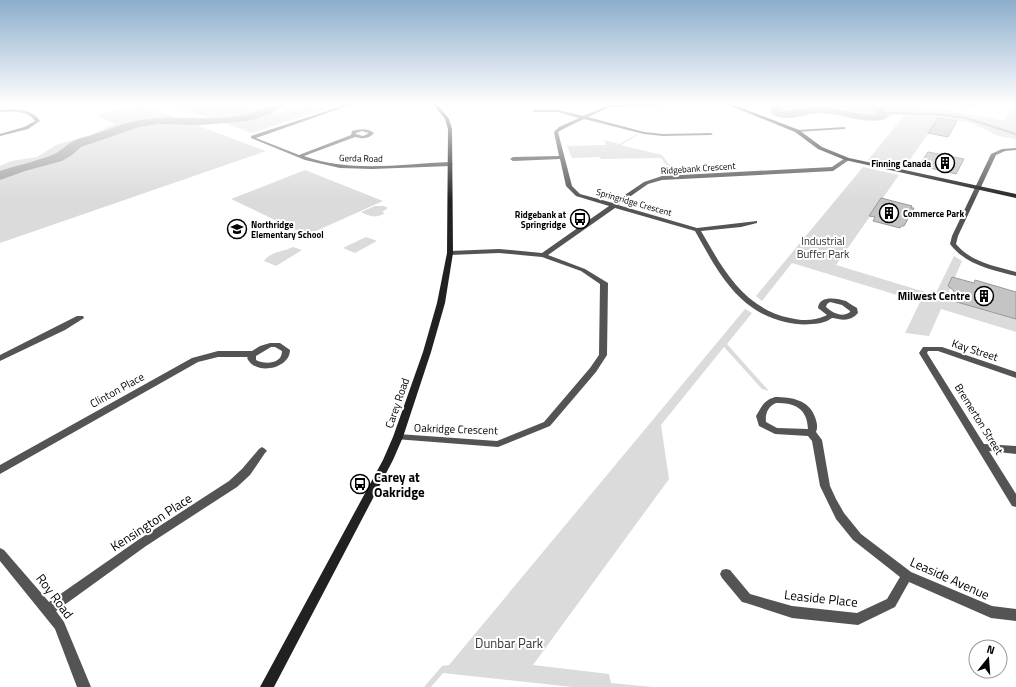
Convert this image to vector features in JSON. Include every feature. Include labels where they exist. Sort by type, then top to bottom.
[{"type":"street","name":"Gerda Road","points":[[256,136],[253,138],[323,164],[353,167],[450,164]]},
{"type":"street","points":[[300,156],[354,136]]},
{"type":"street","name":"Carey Road","points":[[267,687],[374,488],[398,437],[427,352],[441,303],[450,253],[449,136]]},
{"type":"street","name":"Springridge Crescent","points":[[557,136],[569,186],[578,195],[696,230]]},
{"type":"street","points":[[804,136],[820,148],[848,159],[1016,196]]},
{"type":"street","points":[[1016,149],[1004,150],[994,154],[955,236],[953,244],[956,250],[971,259],[1016,274]]},
{"type":"street","points":[[513,159],[562,157]]},
{"type":"street","name":"Ridgebank Crescent","points":[[543,255],[646,183],[662,178],[833,169],[848,159]]},
{"type":"street","points":[[755,222],[696,230],[724,275],[742,298],[754,306],[780,318],[792,321],[816,322],[827,319],[832,315]]},
{"type":"street","points":[[450,253],[499,251],[543,255]]},
{"type":"street","name":"Oakridge Crescent","points":[[398,437],[498,444],[547,424],[593,370],[603,355],[604,283],[583,270],[543,255]]},
{"type":"street","points":[[0,358],[80,318]]},
{"type":"street","name":"Kay Street","points":[[926,349],[939,350],[1016,375]]},
{"type":"street","name":"Bremerton Street","points":[[926,349],[923,353],[1016,503]]},
{"type":"street","name":"Clinton Place","points":[[0,470],[195,360],[218,354],[254,354]]},
{"type":"street","name":"Leaside Avenue","points":[[810,432],[813,428],[807,410],[798,404],[781,400],[772,401],[768,403],[761,416],[760,420],[762,424],[775,431],[810,432],[817,440],[825,486],[840,516],[857,537],[907,576],[991,612],[1016,615]]},
{"type":"street","points":[[982,447],[1016,450]]},
{"type":"street","name":"Kensington Place","points":[[48,610],[142,543],[233,484],[246,472],[262,451]]},
{"type":"street","name":"Roy Road","points":[[0,553],[60,626],[84,687]]},
{"type":"street","name":"Leaside Place","points":[[726,574],[746,598],[792,612],[858,618],[891,603],[907,576]]},
{"type":"green space","points":[[88,136],[226,136],[266,151],[0,243],[0,166],[11,161],[37,157],[56,145]]},
{"type":"green space","points":[[636,136],[621,145],[662,155],[675,173],[672,173],[661,158],[572,158],[567,146],[606,145],[604,140],[619,144]]},
{"type":"green space","points":[[887,136],[926,136],[904,168],[868,160]]},
{"type":"green space","points":[[998,136],[1016,136],[1016,139]]},
{"type":"green space","name":"Industrial Buffer Park","points":[[863,167],[899,175],[836,265],[935,295],[954,256],[962,261],[946,298],[1016,319],[1016,332],[941,309],[929,336],[905,333],[920,302],[792,263],[762,301],[756,296]]},
{"type":"green space","points":[[305,170],[383,201],[307,235],[231,199]]},
{"type":"green space","points":[[375,206],[384,206],[388,208],[382,212],[385,213],[379,216],[370,216],[361,212]]},
{"type":"green space","points":[[366,237],[377,241],[355,253],[343,248]]},
{"type":"green space","points":[[293,247],[302,250],[276,266],[264,261],[274,253]]},
{"type":"green space","name":"Dunbar Park","points":[[745,309],[752,313],[727,344],[769,391],[762,389],[724,347],[661,425],[669,479],[533,665],[609,674],[611,683],[653,687],[572,687],[443,673],[431,687],[424,687],[442,666],[449,665]]},
{"type":"building","name":"Finning Canada","points":[[928,152],[964,159],[956,174],[930,168],[933,164],[922,161]]},
{"type":"building","name":"Commerce Park","points":[[881,198],[912,206],[911,208],[914,208],[904,226],[901,226],[900,228],[873,221],[875,217],[869,216]]},
{"type":"building","name":"Milwest Centre","points":[[952,277],[974,283],[975,280],[1016,292],[1016,319],[950,300],[954,291],[948,286]]},
{"type":"waterway","points":[[0,176],[20,168],[57,158],[68,152],[77,144],[101,136]]},
{"type":"place","name":"Finning Canada","points":[[945,163]]},
{"type":"place","name":"Commerce Park","points":[[889,213]]},
{"type":"place","name":"Ridgebank at Springridge","points":[[580,219]]},
{"type":"place","name":"Northridge Elementary School","points":[[237,229]]},
{"type":"place","name":"Milwest Centre","points":[[984,296]]},
{"type":"place","name":"Carey at Oakridge","points":[[360,484]]}]
